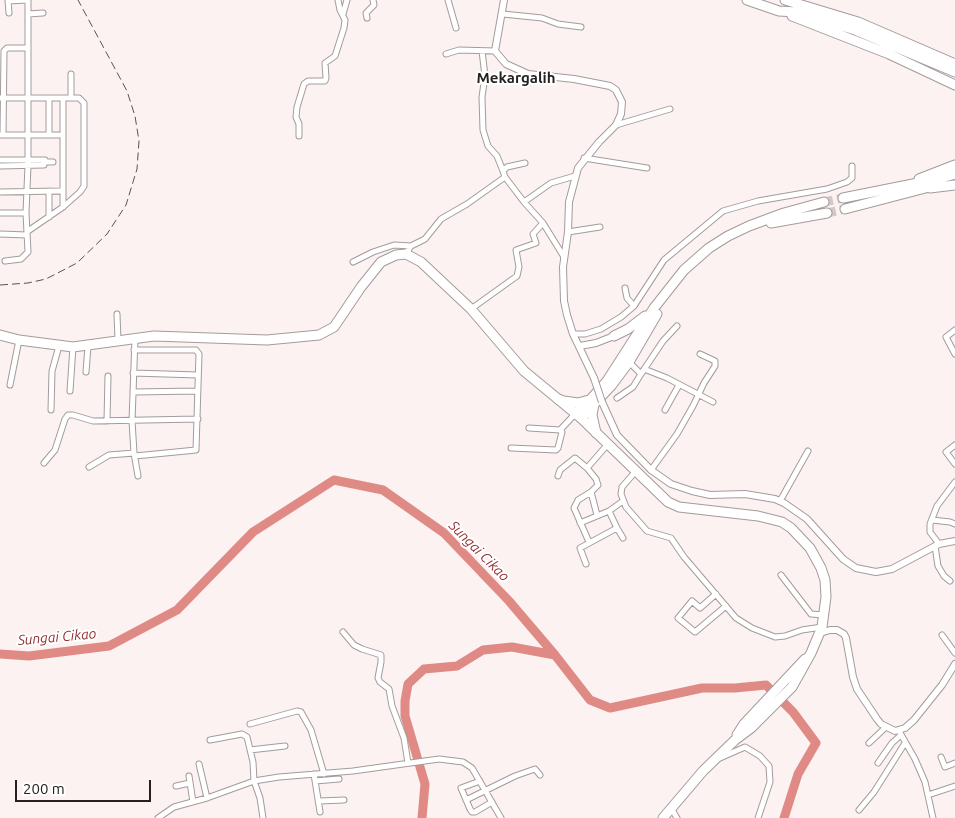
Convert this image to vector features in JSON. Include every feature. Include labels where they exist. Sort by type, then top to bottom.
[{"type":"highway","points":[[747,0],[889,54],[955,85]]},
{"type":"highway","points":[[785,0],[858,22],[955,64]]},
{"type":"highway","points":[[780,11],[797,12],[855,30],[955,72]]},
{"type":"highway","points":[[893,188],[955,165]]},
{"type":"highway","points":[[843,198],[955,174]]},
{"type":"highway","points":[[845,209],[955,179]]},
{"type":"highway","points":[[917,190],[955,185]]},
{"type":"highway","points":[[614,336],[640,321],[654,308],[684,270],[718,241],[771,218],[824,202]]},
{"type":"highway","points":[[626,358],[675,288],[688,272],[711,250],[753,228],[776,221],[826,213]]},
{"type":"highway","points":[[0,335],[20,340],[73,347],[154,336],[267,340],[319,335],[328,332],[334,327],[359,289],[381,262],[396,255],[406,254],[421,262],[471,308],[518,364],[578,416],[656,492],[673,505],[758,516],[782,522],[791,528],[804,540],[821,568],[826,589],[823,625],[811,653],[789,684],[762,712],[751,728],[735,740],[700,775],[663,818]]},
{"type":"highway","points":[[578,416],[596,402],[611,386],[654,308]]},
{"type":"highway","points":[[614,336],[622,338],[627,342],[626,358]]},
{"type":"highway","points":[[558,398],[578,403],[596,402]]},
{"type":"highway","points":[[596,402],[592,415],[596,433]]},
{"type":"street","points":[[5,261],[17,260],[28,252],[26,192],[28,162],[28,0],[8,0],[9,13]]},
{"type":"street","points":[[299,136],[299,124],[296,117],[304,84],[308,81],[325,81],[325,63],[333,59],[337,53],[345,23],[338,0]]},
{"type":"street","points":[[343,14],[347,0]]},
{"type":"street","points":[[367,18],[366,13],[374,5],[373,0]]},
{"type":"street","points":[[448,0],[456,28]]},
{"type":"street","points":[[504,0],[495,51],[506,64],[528,74],[599,84],[616,90],[620,95],[622,108],[616,125],[584,158],[575,176],[570,202],[562,282],[564,301],[573,334],[594,378],[596,402],[617,435],[651,470],[671,484],[710,495],[745,494],[780,501],[792,507],[807,519],[844,559],[862,570],[876,572],[892,569],[937,545],[955,540]]},
{"type":"street","points":[[28,14],[43,13]]},
{"type":"street","points":[[503,14],[542,18],[558,24],[581,27]]},
{"type":"street","points":[[28,48],[7,48],[4,50],[2,135],[59,135]]},
{"type":"street","points":[[446,54],[458,50],[495,51]]},
{"type":"street","points":[[482,51],[485,76],[482,97],[483,130],[486,142],[498,158],[504,174],[524,202],[543,223],[564,257]]},
{"type":"street","points":[[71,74],[71,98]]},
{"type":"street","points":[[0,234],[28,233],[63,207],[84,186],[84,103],[79,98],[2,98]]},
{"type":"street","points":[[49,98],[49,134]]},
{"type":"street","points":[[63,98],[63,207]]},
{"type":"street","points":[[616,125],[670,109]]},
{"type":"street","points":[[584,158],[647,168]]},
{"type":"street","points":[[0,160],[54,162]]},
{"type":"street","points":[[0,166],[28,162]]},
{"type":"street","points":[[353,262],[373,252],[394,245],[411,246],[425,239],[440,219],[467,204],[504,174],[508,167],[525,163]]},
{"type":"street","points":[[573,334],[585,334],[603,329],[621,318],[634,306],[664,260],[723,211],[758,201],[827,189],[847,182],[852,178],[852,166]]},
{"type":"street","points":[[524,202],[552,183],[575,176]]},
{"type":"street","points":[[49,191],[49,217]]},
{"type":"street","points":[[0,192],[60,191]]},
{"type":"street","points":[[0,213],[26,212]]},
{"type":"street","points":[[471,308],[517,276],[519,267],[516,250],[536,243],[533,234],[543,223]]},
{"type":"street","points":[[568,232],[600,227]]},
{"type":"street","points":[[406,254],[411,246]]},
{"type":"street","points":[[625,288],[627,298],[634,306]]},
{"type":"street","points":[[117,314],[118,340]]},
{"type":"street","points":[[617,398],[633,387],[663,340],[677,326]]},
{"type":"street","points":[[955,330],[946,337],[955,354]]},
{"type":"street","points":[[580,346],[596,343],[614,336]]},
{"type":"street","points":[[135,338],[132,421],[134,454],[138,476]]},
{"type":"street","points":[[10,385],[20,340]]},
{"type":"street","points":[[51,410],[52,371],[59,346]]},
{"type":"street","points":[[86,372],[88,346]]},
{"type":"street","points":[[70,391],[73,347]]},
{"type":"street","points":[[89,468],[109,455],[196,450],[199,354],[196,350],[134,350]]},
{"type":"street","points":[[651,470],[677,434],[716,364],[715,361],[700,354]]},
{"type":"street","points":[[626,358],[643,372],[680,385],[714,402]]},
{"type":"street","points":[[133,373],[198,375]]},
{"type":"street","points":[[107,421],[108,376]]},
{"type":"street","points":[[665,410],[680,385]]},
{"type":"street","points":[[133,392],[198,391]]},
{"type":"street","points":[[44,463],[55,450],[68,415],[93,421],[198,419]]},
{"type":"street","points":[[529,428],[560,430],[578,416]]},
{"type":"street","points":[[511,448],[556,450],[562,432],[560,430]]},
{"type":"street","points":[[587,468],[608,444]]},
{"type":"street","points":[[955,445],[946,452],[955,464]]},
{"type":"street","points":[[780,501],[808,451]]},
{"type":"street","points":[[558,476],[560,470],[575,458],[587,468],[598,482],[598,485],[578,500],[575,505],[575,512],[589,542]]},
{"type":"street","points":[[636,471],[622,488],[623,501],[643,528],[671,538],[684,557],[726,606],[746,626],[771,636],[785,636],[823,625]]},
{"type":"street","points":[[950,581],[944,576],[938,566],[937,545],[930,532],[930,524],[937,506],[955,482]]},
{"type":"street","points":[[591,492],[598,515]]},
{"type":"street","points":[[580,523],[609,511],[623,501]]},
{"type":"street","points":[[609,511],[623,538]]},
{"type":"street","points":[[932,520],[955,524]]},
{"type":"street","points":[[586,564],[580,548],[617,528]]},
{"type":"street","points":[[781,575],[810,614],[823,625],[844,634],[857,689],[877,719],[886,727],[900,733],[918,767],[928,795],[933,818]]},
{"type":"street","points":[[716,594],[700,608],[692,602],[678,618],[695,632],[726,606]]},
{"type":"street","points":[[343,632],[354,645],[381,655],[379,680],[389,689],[391,702],[411,763]]},
{"type":"street","points":[[942,635],[955,653]]},
{"type":"street","points":[[878,763],[900,733],[914,720],[942,685],[955,664]]},
{"type":"street","points":[[250,724],[297,711],[301,712],[311,730],[324,774]]},
{"type":"street","points":[[869,743],[886,727]]},
{"type":"street","points":[[210,740],[244,734],[248,739],[254,782],[260,798],[263,818]]},
{"type":"street","points":[[859,810],[874,792],[906,744]]},
{"type":"street","points":[[250,750],[285,746]]},
{"type":"street","points":[[715,760],[745,747],[760,756],[769,766],[770,782],[758,818]]},
{"type":"street","points":[[941,757],[945,767],[955,763]]},
{"type":"street","points":[[158,818],[174,807],[254,782],[280,777],[324,774],[448,759],[463,762],[472,768],[501,818]]},
{"type":"street","points":[[199,764],[206,798]]},
{"type":"street","points":[[466,800],[535,769],[540,775]]},
{"type":"street","points":[[314,774],[320,812]]},
{"type":"street","points":[[188,776],[193,802]]},
{"type":"street","points":[[315,781],[339,779]]},
{"type":"street","points":[[480,781],[461,788],[472,812],[492,802]]},
{"type":"street","points":[[176,786],[190,783]]},
{"type":"street","points":[[928,795],[955,786]]},
{"type":"street","points":[[319,801],[344,800]]},
{"type":"street","points":[[671,808],[676,818]]},
{"type":"waterway","name":"Sungai Cikao","points":[[0,654],[29,656],[109,646],[177,610],[253,532],[334,480],[383,490],[444,533],[509,601],[590,700],[610,708],[702,688],[735,688],[766,685],[793,712],[816,743],[798,774],[784,818]]},
{"type":"waterway","points":[[422,818],[425,784],[405,716],[408,684],[424,669],[457,666],[483,650],[512,647],[555,655]]},
{"type":"tunnel","points":[[824,202],[843,198]]},
{"type":"tunnel","points":[[827,213],[845,209]]},
{"type":"railway","points":[[0,285],[28,283],[46,279],[77,263],[107,234],[126,205],[137,169],[139,141],[135,116],[127,91],[78,0]]},
{"type":"district","name":"Mekargalih","points":[[516,78]]}]
